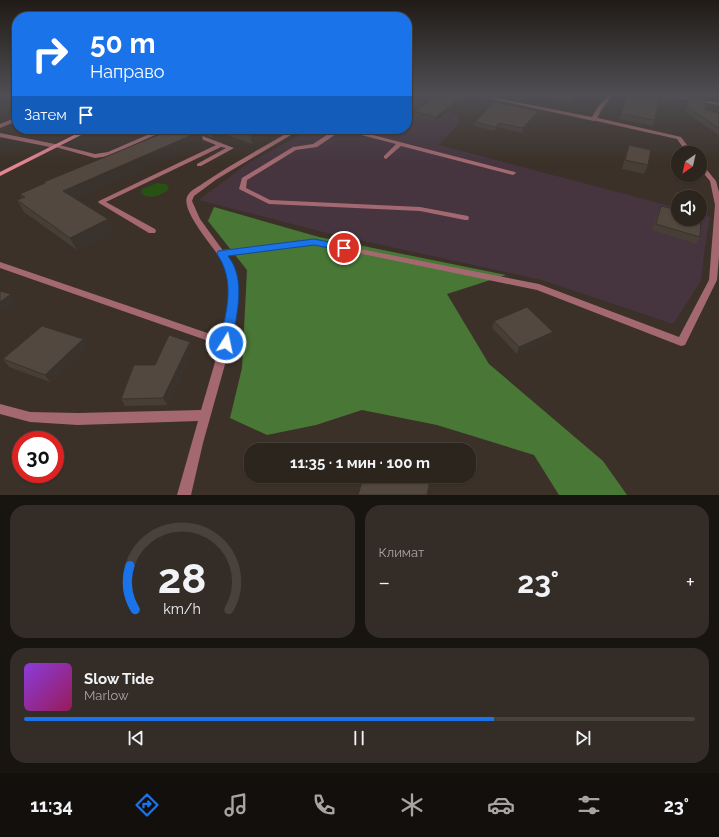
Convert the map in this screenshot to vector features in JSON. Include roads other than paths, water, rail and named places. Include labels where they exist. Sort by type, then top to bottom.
[{"type":"main road","points":[[0,174],[80,134]]},
{"type":"street","points":[[585,117],[679,138],[685,146]]},
{"type":"street","points":[[0,126],[12,121]]},
{"type":"street","points":[[0,135],[100,156],[109,154],[154,134]]},
{"type":"street","points":[[193,134],[231,148],[199,164]]},
{"type":"street","points":[[184,495],[226,343],[232,310],[234,282],[228,263],[196,219],[189,201],[191,195],[243,160],[291,134]]},
{"type":"street","points":[[333,134],[315,146],[295,148],[244,179],[242,189],[269,202],[420,209],[465,218]]},
{"type":"street","points":[[364,134],[513,173]]},
{"type":"street","points":[[386,156],[401,143]]},
{"type":"street","points":[[152,231],[101,202],[221,145]]},
{"type":"street","points":[[222,254],[314,242],[539,287],[681,342],[714,280],[719,205],[713,181],[707,174]]},
{"type":"street","points":[[0,265],[226,343]]},
{"type":"street","points":[[0,408],[30,417],[70,418],[205,415]]}]
